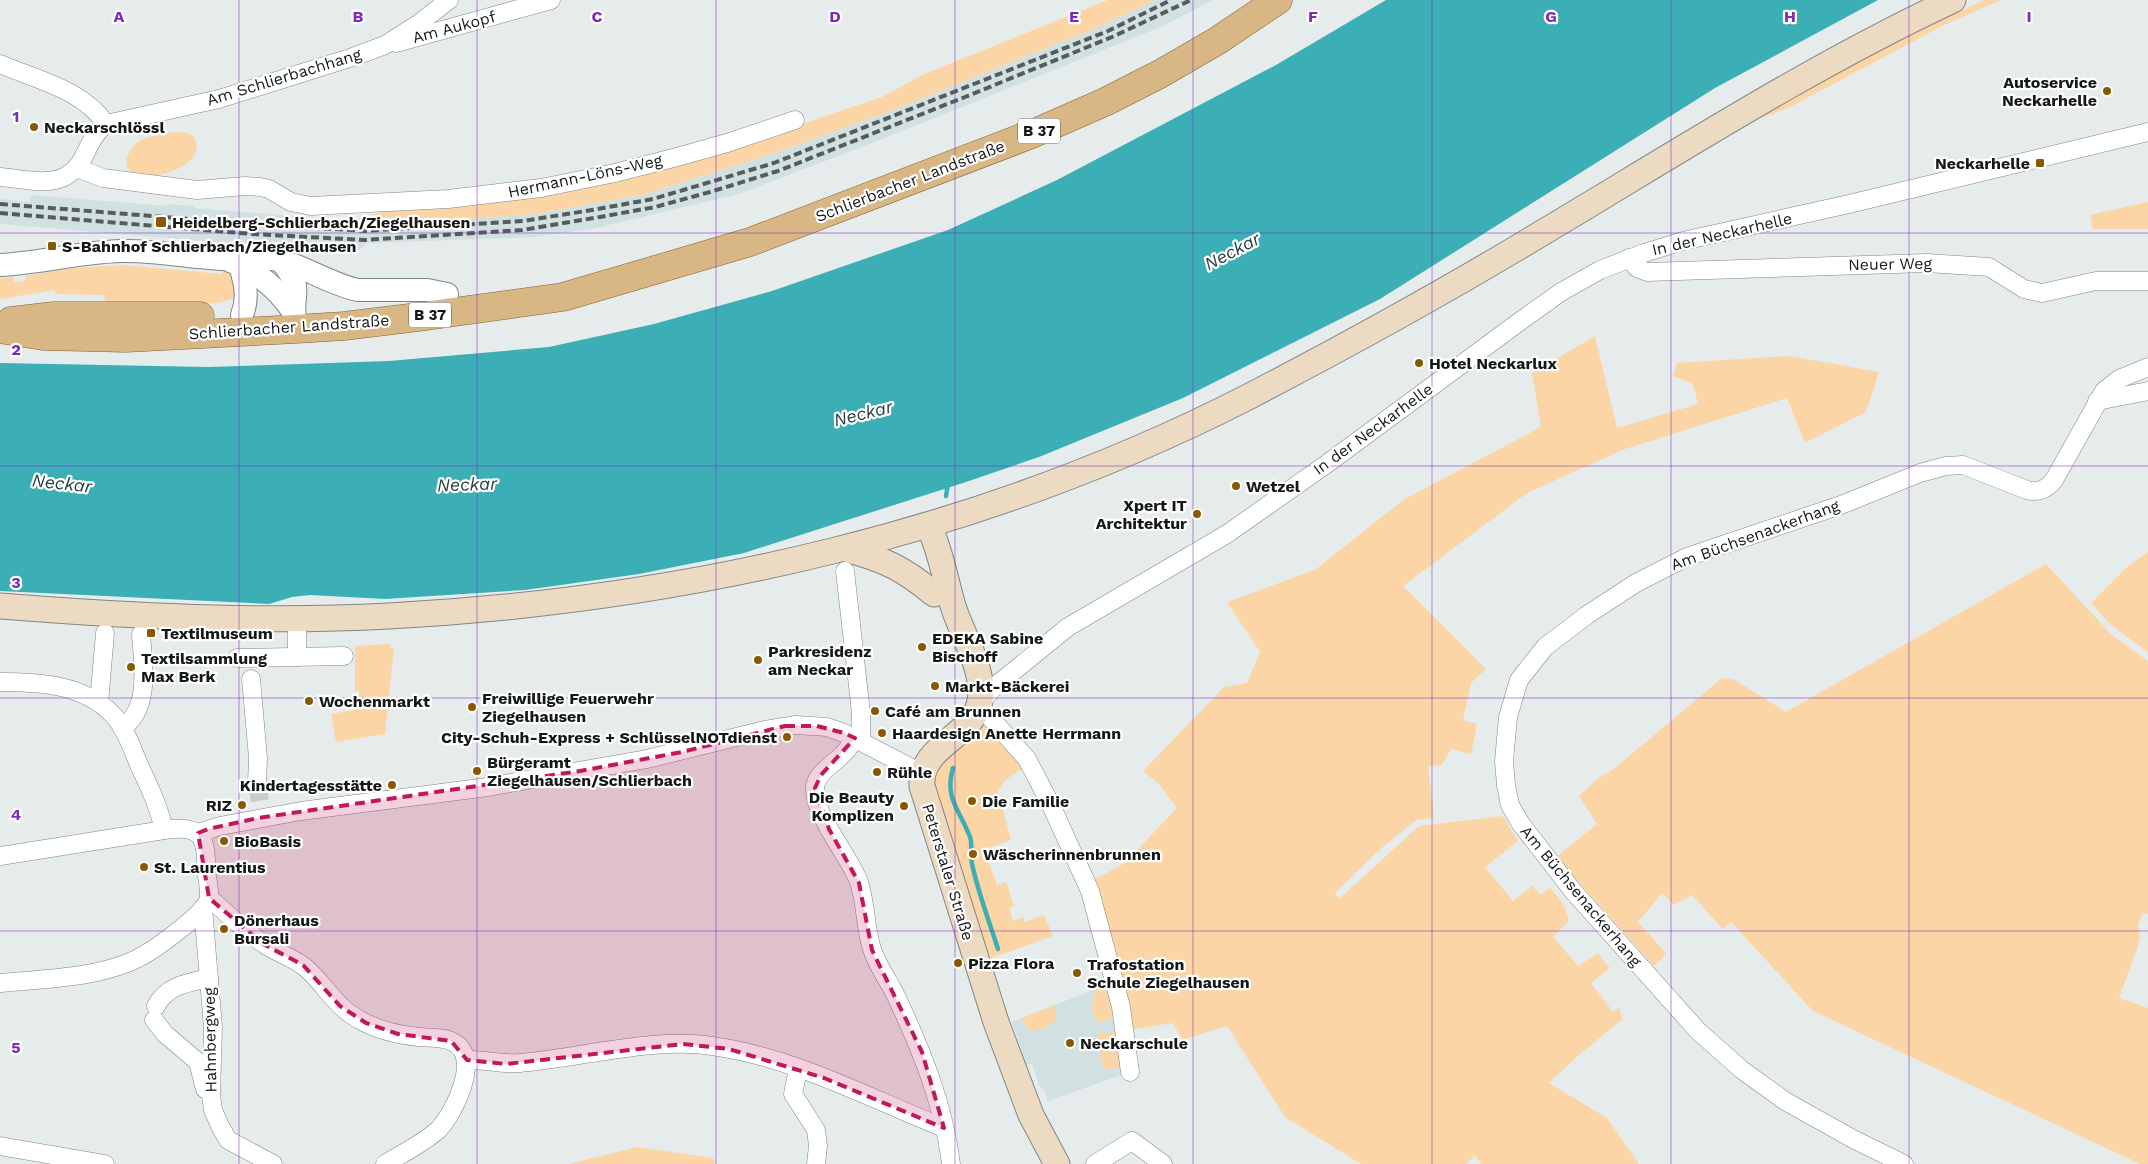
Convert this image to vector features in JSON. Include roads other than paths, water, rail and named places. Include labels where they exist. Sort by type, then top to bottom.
[{"type":"main road","name":"Schlierbacher Landstraße","points":[[0,329],[43,336],[126,338],[295,321],[390,320],[563,297],[741,245],[784,230],[1072,117],[1160,74],[1217,41],[1278,0]]},
{"type":"main road","points":[[846,560],[929,526],[1028,492],[1133,451],[1245,398],[1428,300],[1815,70],[1902,24],[1953,0]]},
{"type":"main road","name":"Schlierbacher Landstraße","points":[[0,322],[54,316],[242,315],[295,321],[341,309],[560,278],[664,268]]},
{"type":"main road","points":[[929,526],[924,545],[924,556],[934,594],[967,680],[979,705]]},
{"type":"main road","points":[[923,774],[932,755],[966,726],[979,705],[982,691],[978,672],[954,608],[940,552],[929,526]]},
{"type":"main road","points":[[0,606],[133,616],[296,619],[390,616],[526,604],[636,590],[760,569],[846,560],[891,563],[905,571],[934,594]]},
{"type":"main road","name":"Peterstaler Straße","points":[[923,774],[922,786],[928,808],[993,1014],[1032,1115],[1057,1164]]},
{"type":"street","name":"Am Schlierbachhang","points":[[106,124],[219,99],[385,45],[432,14],[449,0]]},
{"type":"street","name":"Am Aukopf","points":[[385,45],[422,37],[551,0]]},
{"type":"street","points":[[0,64],[82,99],[95,109],[106,124],[95,135],[77,168],[66,176],[56,181],[0,177]]},
{"type":"street","name":"Hermann-Löns-Weg","points":[[77,168],[103,178],[196,190],[215,190],[245,186],[260,187],[269,189],[291,202],[311,206],[448,199],[511,193],[615,173],[727,143],[794,120]]},
{"type":"street","name":"In der Neckarhelle","points":[[979,705],[994,687],[1068,627],[1228,534],[1561,292],[1600,270],[1629,258],[1684,241],[1858,202],[2148,132]]},
{"type":"street","points":[[0,264],[120,251],[176,254],[233,262],[259,258],[281,261],[305,268],[347,288],[358,290],[427,290],[447,294]]},
{"type":"street","name":"Neuer Weg","points":[[1629,258],[1637,268],[1647,272],[1876,263],[1971,265],[1995,269],[2024,289],[2042,293],[2096,281],[2148,281]]},
{"type":"street","points":[[281,261],[294,278],[297,289],[295,321]]},
{"type":"street","points":[[233,262],[246,288],[247,300],[242,315]]},
{"type":"street","points":[[233,262],[270,285],[286,300],[295,321]]},
{"type":"street","points":[[2097,401],[2112,384],[2148,367]]},
{"type":"street","points":[[2097,401],[2148,391]]},
{"type":"street","name":"Am Büchsenackerhang","points":[[1904,1164],[1785,1101],[1742,1070],[1698,1031],[1573,890],[1521,824],[1510,805],[1504,761],[1506,731],[1511,703],[1519,680],[1526,669],[1555,639],[1636,583],[1686,557],[1833,508],[1920,473],[1946,466],[1963,465],[2027,490],[2045,489],[2054,480],[2097,401]]},
{"type":"street","points":[[846,560],[861,713],[858,740],[821,775],[817,780],[815,788],[820,810],[859,883],[872,950],[889,979],[922,1052],[944,1128],[951,1164]]},
{"type":"street","points":[[296,619],[297,657]]},
{"type":"street","points":[[99,703],[105,633]]},
{"type":"street","points":[[122,728],[128,724],[138,708],[143,690],[144,675],[141,634]]},
{"type":"street","points":[[237,658],[344,656]]},
{"type":"street","points":[[251,679],[258,758],[257,783]]},
{"type":"street","points":[[0,682],[66,688],[99,703],[113,715],[122,728],[158,805],[164,830]]},
{"type":"street","points":[[979,705],[1027,759],[1051,805],[1090,891],[1124,1019],[1130,1072]]},
{"type":"street","points":[[0,856],[164,830],[186,828],[198,833],[261,813],[320,808],[488,787],[682,752],[775,728],[801,725],[827,728],[858,740],[923,774]]},
{"type":"street","name":"Hahnbergweg","points":[[198,833],[205,848],[209,978],[213,1027],[212,1102],[220,1126],[228,1140],[273,1164]]},
{"type":"street","points":[[0,983],[83,974],[130,963],[153,950],[206,903],[263,944],[308,969],[332,998],[358,1020],[393,1033],[451,1041],[462,1050],[467,1060],[464,1076],[456,1101],[444,1123],[425,1140],[385,1164]]},
{"type":"street","name":"Hahnbergweg","points":[[209,978],[175,987],[165,993],[155,1013],[165,1034],[198,1062],[206,1097],[212,1102]]},
{"type":"street","points":[[467,1060],[520,1063],[635,1048],[690,1044],[729,1049],[798,1069],[944,1128]]},
{"type":"street","points":[[798,1069],[793,1094],[816,1130],[818,1146],[816,1164]]},
{"type":"street","points":[[1095,1164],[1132,1141],[1163,1164]]},
{"type":"street","points":[[0,1146],[105,1164]]},
{"type":"water","name":"Neckar","points":[[1386,0],[1878,0],[1715,88],[1380,299],[1183,398],[1039,457],[744,553],[639,574],[525,590],[385,599],[310,595],[292,597],[269,604],[0,591],[0,363],[208,367],[389,361],[549,347],[654,324],[772,291],[948,230],[1057,180],[1276,65]]},
{"type":"waterway","points":[[946,496],[948,483]]},
{"type":"waterway","points":[[953,768],[950,788],[954,804],[970,837],[971,861],[974,875],[998,949]]},
{"type":"tunnel","points":[[257,783],[261,808]]},
{"type":"railway","points":[[0,204],[365,231],[523,221],[592,210],[653,199],[774,163],[1108,31],[1171,0]]},
{"type":"railway","points":[[0,213],[252,234],[365,240],[522,230],[600,217],[655,207],[778,171],[1112,37],[1191,0]]},
{"type":"place","name":"Autoservice Neckarhelle","points":[[2107,91]]},
{"type":"place","name":"Neckarschlössl","points":[[34,127]]},
{"type":"place","name":"Neckarhelle","points":[[2040,163]]},
{"type":"place","name":"Heidelberg-Schlierbach/Ziegelhausen","points":[[161,222]]},
{"type":"place","name":"S-Bahnhof Schlierbach/Ziegelhausen","points":[[52,246]]},
{"type":"place","name":"Hotel Neckarlux","points":[[1419,363]]},
{"type":"place","name":"Wetzel","points":[[1236,486]]},
{"type":"place","name":"Xpert IT Architektur","points":[[1197,514]]},
{"type":"place","name":"Textilmuseum","points":[[151,633]]},
{"type":"place","name":"EDEKA Sabine Bischoff","points":[[922,647]]},
{"type":"place","name":"Parkresidenz am Neckar","points":[[758,660]]},
{"type":"place","name":"Textilsammlung Max Berk","points":[[131,667]]},
{"type":"place","name":"Markt-Bäckerei","points":[[935,686]]},
{"type":"place","name":"Wochenmarkt","points":[[309,701]]},
{"type":"place","name":"Freiwillige Feuerwehr Ziegelhausen","points":[[472,707]]},
{"type":"place","name":"Café am Brunnen","points":[[875,711]]},
{"type":"place","name":"Haardesign Anette Herrmann","points":[[882,733]]},
{"type":"place","name":"City-Schuh-Express + SchlüsselNOTdienst","points":[[787,737]]},
{"type":"place","name":"Bürgeramt Ziegelhausen/Schlierbach","points":[[477,771]]},
{"type":"place","name":"Rühle","points":[[877,772]]},
{"type":"place","name":"Kindertagesstätte","points":[[392,785]]},
{"type":"place","name":"Die Familie","points":[[972,801]]},
{"type":"place","name":"RIZ","points":[[242,805]]},
{"type":"place","name":"Die Beauty Komplizen","points":[[904,806]]},
{"type":"place","name":"BioBasis","points":[[224,841]]},
{"type":"place","name":"Wäscherinnenbrunnen","points":[[973,854]]},
{"type":"place","name":"St. Laurentius","points":[[144,867]]},
{"type":"place","name":"Dönerhaus Bursali","points":[[224,929]]},
{"type":"place","name":"Pizza Flora","points":[[958,963]]},
{"type":"place","name":"Trafostation Schule Ziegelhausen","points":[[1077,973]]},
{"type":"place","name":"Neckarschule","points":[[1070,1043]]}]
